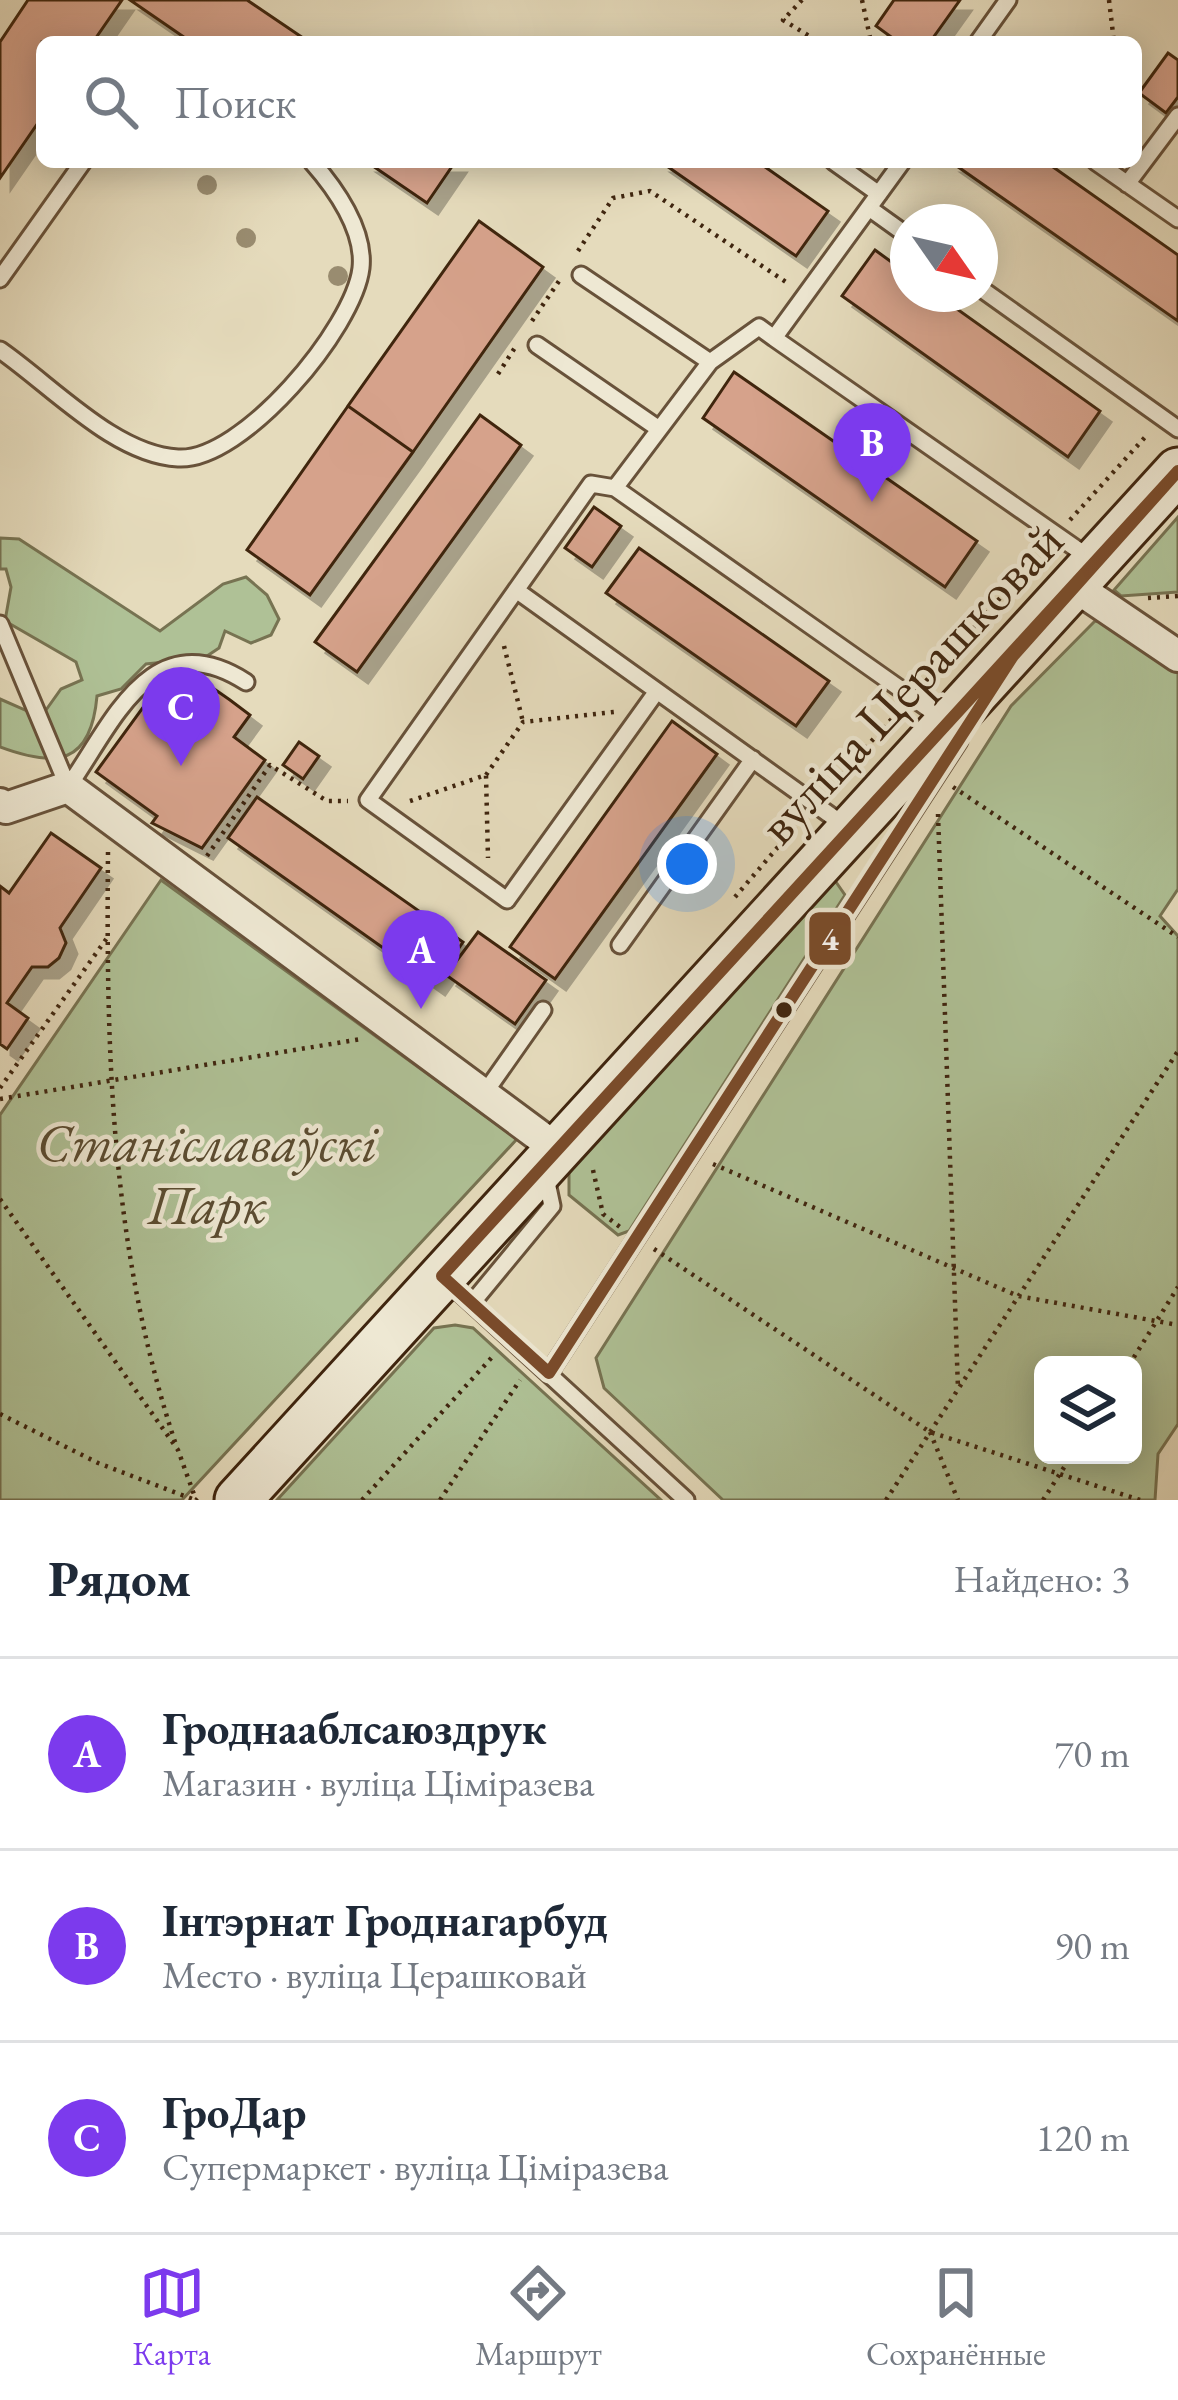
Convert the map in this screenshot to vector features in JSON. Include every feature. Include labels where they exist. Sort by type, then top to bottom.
[{"type":"street","name":"вуліца Церашковай","points":[[238,1500],[457,1290],[851,831],[1178,471]]},
{"type":"street","points":[[1086,575],[1178,656]]},
{"type":"street","points":[[0,804],[6,808],[68,788],[484,1094],[564,1161]]},
{"type":"lane","points":[[982,36],[1008,0]]},
{"type":"lane","points":[[1142,164],[1178,116]]},
{"type":"lane","points":[[0,279],[79,168]]},
{"type":"lane","points":[[0,350],[56,388],[108,435],[148,454],[183,459],[234,442],[303,372],[344,309],[361,269],[356,232],[332,185],[316,168]]},
{"type":"lane","points":[[840,168],[890,217]]},
{"type":"lane","points":[[775,338],[898,168]]},
{"type":"lane","points":[[1104,168],[1178,219]]},
{"type":"lane","points":[[1127,184],[1139,168]]},
{"type":"lane","points":[[581,275],[710,362]]},
{"type":"lane","points":[[998,301],[1178,429]]},
{"type":"lane","points":[[615,488],[710,362],[759,327],[1086,575]]},
{"type":"lane","points":[[537,345],[659,429]]},
{"type":"lane","points":[[657,691],[507,899],[368,800],[591,484],[615,488],[951,724]]},
{"type":"lane","points":[[516,590],[851,831]]},
{"type":"lane","points":[[0,624],[68,788]]},
{"type":"lane","points":[[549,1372],[630,1234],[1013,656]]},
{"type":"lane","points":[[68,788],[109,723],[152,674],[173,665],[201,664],[226,669],[246,682]]},
{"type":"lane","points":[[620,945],[753,758]]},
{"type":"lane","points":[[484,1094],[543,1010]]},
{"type":"lane","points":[[457,1290],[686,1500]]},
{"type":"path","points":[[802,0],[783,20],[809,36]]},
{"type":"path","points":[[862,0],[870,36]]},
{"type":"path","points":[[1108,0],[1113,36]]},
{"type":"path","points":[[574,256],[613,198],[650,191],[806,295]]},
{"type":"path","points":[[497,374],[562,276]]},
{"type":"path","points":[[497,618],[524,722]]},
{"type":"path","points":[[382,811],[486,775],[524,722],[645,708]]},
{"type":"path","points":[[200,866],[270,765],[328,801],[368,800]]},
{"type":"path","points":[[486,775],[489,887]]},
{"type":"path","points":[[950,784],[1178,937]]},
{"type":"path","points":[[938,802],[949,1267],[958,1390]]},
{"type":"path","points":[[108,837],[111,1080],[128,1269],[149,1362],[195,1500]]},
{"type":"path","points":[[0,1088],[107,938]]},
{"type":"path","points":[[0,1099],[382,1036]]},
{"type":"path","points":[[886,1500],[1178,1051]]},
{"type":"path","points":[[564,1161],[603,1214],[630,1234]]},
{"type":"path","points":[[708,1162],[1018,1296],[1178,1324]]},
{"type":"path","points":[[0,1199],[178,1450]]},
{"type":"path","points":[[595,1224],[603,1214]]},
{"type":"path","points":[[660,1253],[930,1432],[1140,1500]]},
{"type":"path","points":[[1135,1356],[1178,1287]]},
{"type":"path","points":[[362,1500],[510,1337]]},
{"type":"path","points":[[440,1500],[533,1359]]},
{"type":"path","points":[[0,1414],[98,1463],[195,1500]]},
{"type":"path","points":[[930,1432],[958,1500]]},
{"type":"path","points":[[1043,1500],[1066,1464]]},
{"type":"green space","points":[[1178,517],[1178,592],[1121,596],[1114,590]]},
{"type":"green space","points":[[0,538],[19,539],[160,631],[223,584],[246,577],[267,595],[279,619],[271,635],[251,643],[225,631],[219,648],[204,658],[146,664],[121,689],[97,696],[87,736],[67,755],[38,758],[20,754],[0,747],[0,699],[41,717],[61,689],[82,680],[76,662],[5,621],[11,587],[6,569],[0,569]]},
{"type":"green space","points":[[1095,621],[1106,622],[1178,669],[1178,889],[1160,916],[1178,936],[1178,1424],[1158,1454],[1155,1500],[723,1500],[604,1388],[596,1358],[1011,706]]},
{"type":"green space","points":[[820,879],[836,882],[845,895],[629,1231],[618,1235],[569,1195],[569,1150]]},
{"type":"green space","name":"Станіславаўскі Парк","points":[[161,880],[517,1139],[182,1500],[0,1500],[0,1115]]},
{"type":"green space","points":[[434,1328],[473,1328],[661,1500],[277,1500]]},
{"type":"building","points":[[28,0],[122,0],[97,36],[36,36],[36,126],[0,178],[0,42]]},
{"type":"building","points":[[130,0],[247,0],[300,36],[182,36]]},
{"type":"building","points":[[894,0],[960,0],[934,36],[890,36],[876,26]]},
{"type":"building","points":[[1168,53],[1178,60],[1178,97],[1166,113],[1142,95]]},
{"type":"building","points":[[376,168],[451,168],[427,203]]},
{"type":"building","points":[[670,168],[767,168],[828,211],[796,256]]},
{"type":"building","points":[[960,168],[1055,168],[1178,255],[1178,321]]},
{"type":"building","points":[[479,221],[543,267],[413,452],[348,406]]},
{"type":"building","points":[[875,250],[890,261],[890,312],[961,312],[1100,411],[1068,457],[842,296]]},
{"type":"building","points":[[734,372],[977,541],[945,587],[703,418]]},
{"type":"building","points":[[348,406],[413,452],[310,595],[247,550]]},
{"type":"building","points":[[480,415],[521,445],[357,672],[315,642]]},
{"type":"building","points":[[594,507],[621,526],[592,567],[565,548]]},
{"type":"building","points":[[639,548],[829,681],[796,726],[606,593]]},
{"type":"building","points":[[160,684],[194,708],[210,686],[230,700],[250,715],[234,737],[265,760],[202,848],[152,823],[157,816],[96,772]]},
{"type":"building","points":[[672,721],[717,754],[555,979],[510,947]]},
{"type":"building","points":[[299,742],[319,756],[303,779],[283,765]]},
{"type":"building","points":[[257,797],[463,942],[434,984],[228,838]]},
{"type":"building","points":[[51,833],[101,868],[60,928],[66,943],[59,958],[48,967],[32,967],[7,1003],[28,1018],[7,1049],[0,1044],[0,886],[9,893]]},
{"type":"building","points":[[478,932],[546,980],[515,1024],[446,975]]},
{"type":"transit line","name":"4","points":[[1178,471],[1013,656],[549,1373],[442,1276],[1178,471]]},
{"type":"place","name":"Інтэрнат Гроднагарбуд","points":[[872,502]]},
{"type":"place","name":"ГроДар","points":[[181,766]]},
{"type":"place","name":"Гроднааблсаюздрук","points":[[421,1009]]}]
